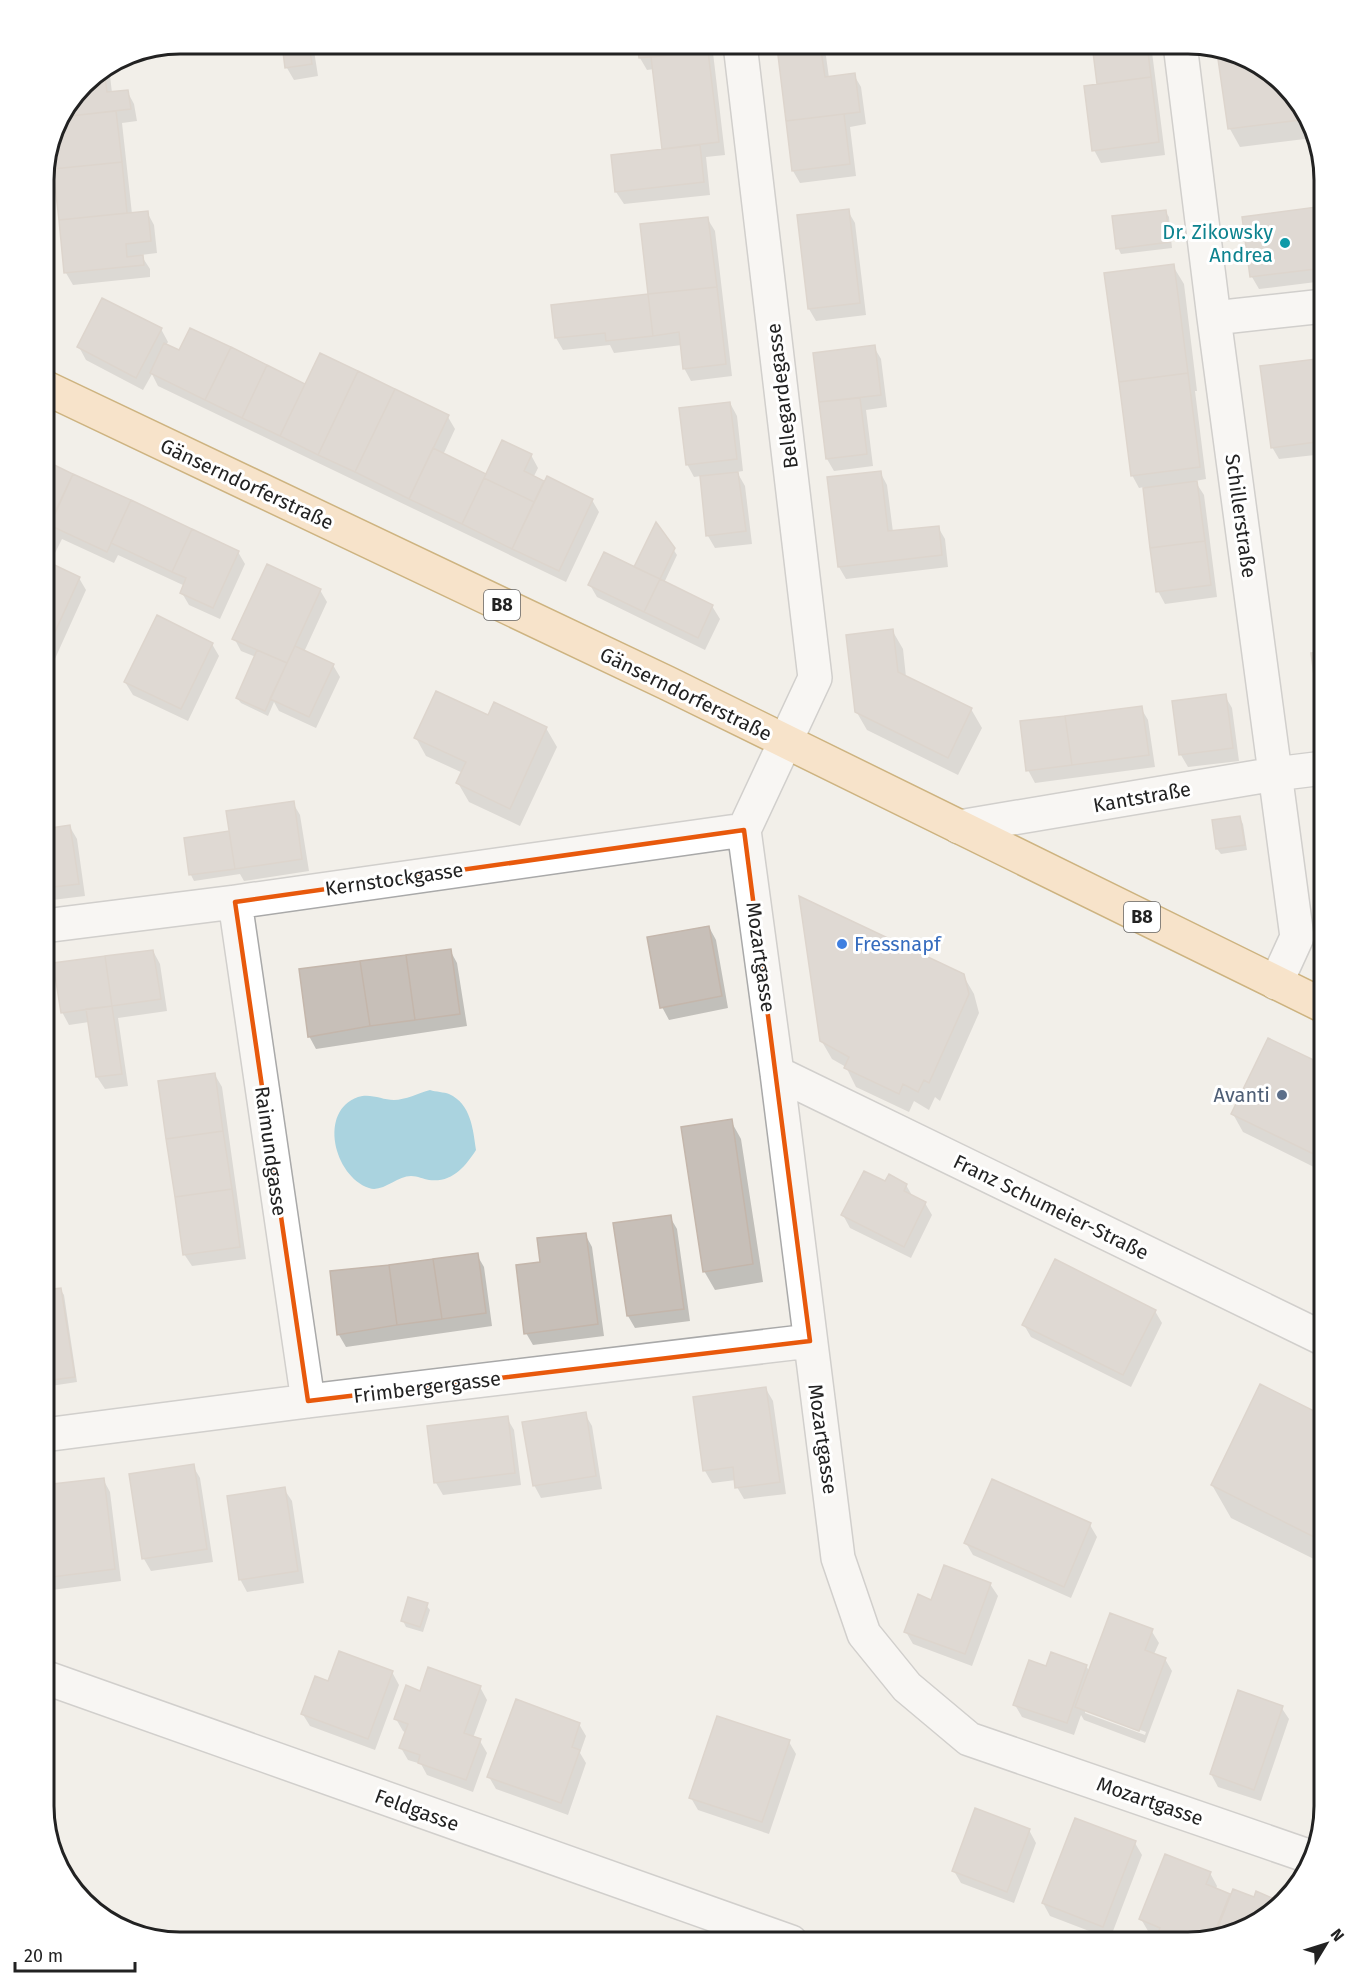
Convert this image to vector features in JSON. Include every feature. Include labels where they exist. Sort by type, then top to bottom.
[{"type":"main road","name":"Gänserndorferstraße","points":[[54,392],[667,683],[1314,1001]]},
{"type":"street","name":"Bellegardegasse","points":[[741,54],[815,678],[784,742]]},
{"type":"street","name":"Schillerstraße","points":[[1181,54],[1214,318],[1298,937],[1276,983]]},
{"type":"street","points":[[1214,318],[1314,307]]},
{"type":"street","points":[[744,830],[784,742]]},
{"type":"street","name":"Kantstraße","points":[[959,827],[1314,769]]},
{"type":"street","name":"Kernstockgasse","points":[[54,925],[235,902],[744,830]]},
{"type":"street","name":"Mozartgasse","points":[[744,830],[838,1558],[864,1634],[907,1687],[969,1739],[1304,1855]]},
{"type":"street","name":"Raimundgasse","points":[[235,902],[308,1401]]},
{"type":"street","name":"Franz Schumeier-Straße","points":[[777,1073],[1314,1334]]},
{"type":"street","name":"Frimbergergasse","points":[[54,1434],[810,1341]]},
{"type":"street","name":"Feldgasse","points":[[54,1681],[763,1932]]},
{"type":"highlighted area","points":[[744,830],[810,1341],[308,1401],[235,902]]},
{"type":"water","points":[[430,1090],[456,1098],[470,1118],[476,1150],[467,1162],[457,1172],[444,1179],[406,1177],[374,1189],[357,1181],[347,1171],[335,1143],[338,1115],[346,1104],[363,1096],[398,1100]]},
{"type":"building","points":[[283,54],[310,54],[312,64],[285,68]]},
{"type":"building","points":[[638,54],[678,54],[639,58]]},
{"type":"building","points":[[708,54],[719,142],[662,149],[651,57]]},
{"type":"building","points":[[778,54],[822,54],[825,77],[855,73],[860,112],[786,121]]},
{"type":"building","points":[[1093,54],[1148,54],[1151,77],[1097,84]]},
{"type":"building","points":[[1218,57],[1244,67],[1271,85],[1288,103],[1298,120],[1228,129]]},
{"type":"building","points":[[1151,77],[1159,142],[1092,151],[1084,86]]},
{"type":"building","points":[[105,79],[107,92],[128,90],[131,109],[72,116],[85,97]]},
{"type":"building","points":[[116,111],[122,162],[54,169],[58,147],[72,116]]},
{"type":"building","points":[[844,114],[850,164],[792,171],[786,121]]},
{"type":"building","points":[[700,145],[704,182],[615,192],[611,155]]},
{"type":"building","points":[[122,162],[127,213],[59,220],[54,169]]},
{"type":"building","name":"Dr. Zikowsky Andrea","points":[[1314,207],[1314,269],[1250,277],[1242,217]]},
{"type":"building","points":[[849,209],[860,303],[808,309],[797,215]]},
{"type":"building","points":[[1166,210],[1170,242],[1116,249],[1112,216]]},
{"type":"building","points":[[148,211],[151,241],[126,244],[127,257],[143,255],[144,265],[64,273],[59,220]]},
{"type":"building","points":[[708,217],[717,287],[648,294],[640,224]]},
{"type":"building","points":[[1174,264],[1188,373],[1119,382],[1104,273]]},
{"type":"building","points":[[717,287],[726,364],[683,369],[679,332],[653,336],[648,294]]},
{"type":"building","points":[[648,294],[653,336],[606,341],[605,333],[555,338],[551,305]]},
{"type":"building","points":[[102,298],[162,328],[136,378],[77,347]]},
{"type":"building","points":[[190,328],[231,347],[205,400],[150,373],[164,343],[179,350]]},
{"type":"building","points":[[875,345],[881,395],[819,402],[813,353]]},
{"type":"building","points":[[231,347],[267,365],[242,418],[205,400]]},
{"type":"building","points":[[320,353],[358,371],[318,455],[280,436]]},
{"type":"building","points":[[1314,359],[1314,442],[1271,448],[1260,366]]},
{"type":"building","points":[[267,365],[305,384],[280,436],[242,418]]},
{"type":"building","points":[[358,371],[395,389],[355,472],[318,455]]},
{"type":"building","points":[[1188,373],[1200,467],[1131,476],[1119,382]]},
{"type":"building","points":[[395,389],[449,415],[409,499],[355,472]]},
{"type":"building","points":[[860,398],[867,454],[826,459],[819,402]]},
{"type":"building","points":[[730,402],[737,459],[686,465],[679,408]]},
{"type":"building","points":[[502,440],[532,454],[524,471],[544,481],[534,502],[484,478]]},
{"type":"building","points":[[433,448],[486,474],[462,524],[409,499]]},
{"type":"building","points":[[54,465],[73,474],[54,516]]},
{"type":"building","points":[[881,471],[888,531],[939,526],[942,555],[838,567],[827,477]]},
{"type":"building","points":[[738,472],[746,531],[706,536],[700,476]]},
{"type":"building","points":[[73,474],[131,500],[107,552],[54,527],[54,514]]},
{"type":"building","points":[[547,476],[593,499],[559,571],[512,549]]},
{"type":"building","points":[[484,478],[534,502],[512,549],[462,524]]},
{"type":"building","points":[[1197,481],[1205,541],[1150,548],[1143,488]]},
{"type":"building","points":[[131,500],[192,529],[172,572],[111,543]]},
{"type":"building","points":[[656,522],[675,548],[660,579],[634,567]]},
{"type":"building","points":[[192,529],[239,551],[213,608],[180,593],[186,578],[172,572]]},
{"type":"building","points":[[1205,541],[1211,585],[1156,592],[1150,548]]},
{"type":"building","points":[[604,552],[660,579],[644,612],[588,585]]},
{"type":"building","points":[[267,564],[321,589],[287,663],[232,639]]},
{"type":"building","points":[[54,565],[80,577],[54,634]]},
{"type":"building","points":[[660,579],[713,605],[698,638],[644,612]]},
{"type":"building","points":[[157,615],[213,643],[181,709],[124,682]]},
{"type":"building","points":[[893,629],[898,672],[972,708],[948,758],[855,712],[846,635]]},
{"type":"building","points":[[295,646],[334,664],[309,717],[270,699]]},
{"type":"building","points":[[257,650],[287,663],[265,711],[236,698]]},
{"type":"building","points":[[1311,653],[1314,653],[1314,676]]},
{"type":"building","points":[[436,691],[488,715],[494,702],[547,727],[510,809],[456,783],[466,762],[414,738]]},
{"type":"building","points":[[1226,694],[1233,748],[1179,755],[1172,701]]},
{"type":"building","points":[[1142,706],[1149,755],[1072,765],[1065,716]]},
{"type":"building","points":[[1065,716],[1072,765],[1026,771],[1020,721]]},
{"type":"building","points":[[294,801],[302,859],[235,869],[226,811]]},
{"type":"building","points":[[1240,816],[1245,845],[1216,849],[1212,820]]},
{"type":"building","points":[[70,825],[79,884],[54,887],[54,827]]},
{"type":"building","points":[[229,831],[235,869],[189,875],[184,838]]},
{"type":"building","points":[[799,896],[964,974],[969,994],[929,1083],[924,1080],[918,1092],[903,1084],[899,1094],[844,1068],[849,1057],[820,1041]]},
{"type":"building","points":[[709,926],[722,996],[660,1008],[647,937]]},
{"type":"building","points":[[451,949],[460,1014],[415,1020],[406,955]]},
{"type":"building","points":[[153,950],[161,999],[112,1006],[105,956]]},
{"type":"building","points":[[406,955],[415,1020],[370,1026],[360,961]]},
{"type":"building","points":[[105,956],[112,1006],[61,1013],[54,963]]},
{"type":"building","points":[[360,961],[370,1026],[308,1037],[299,969]]},
{"type":"building","points":[[112,1006],[122,1074],[96,1077],[86,1009]]},
{"type":"building","name":"Avanti","points":[[1268,1038],[1314,1060],[1314,1154],[1231,1114]]},
{"type":"building","points":[[215,1073],[223,1131],[166,1139],[158,1081]]},
{"type":"building","points":[[732,1119],[753,1264],[703,1272],[681,1127]]},
{"type":"building","points":[[223,1131],[232,1189],[175,1197],[166,1139]]},
{"type":"building","points":[[864,1171],[885,1181],[889,1174],[907,1184],[904,1191],[926,1202],[904,1247],[841,1215]]},
{"type":"building","points":[[232,1189],[240,1247],[183,1255],[175,1197]]},
{"type":"building","points":[[671,1215],[684,1309],[627,1316],[613,1223]]},
{"type":"building","points":[[586,1233],[598,1324],[524,1334],[516,1265],[540,1262],[537,1238]]},
{"type":"building","points":[[478,1253],[486,1313],[442,1319],[433,1259]]},
{"type":"building","points":[[433,1259],[442,1319],[397,1325],[389,1265]]},
{"type":"building","points":[[1055,1259],[1156,1310],[1123,1375],[1022,1325]]},
{"type":"building","points":[[389,1265],[397,1325],[337,1335],[330,1271]]},
{"type":"building","points":[[61,1288],[75,1377],[54,1380],[54,1289]]},
{"type":"building","points":[[1260,1384],[1314,1411],[1314,1537],[1211,1485]]},
{"type":"building","points":[[766,1387],[780,1482],[735,1488],[733,1467],[703,1471],[693,1397]]},
{"type":"building","points":[[586,1412],[596,1476],[533,1486],[522,1422]]},
{"type":"building","points":[[508,1416],[515,1473],[434,1483],[427,1426]]},
{"type":"building","points":[[194,1464],[207,1549],[142,1559],[129,1474]]},
{"type":"building","points":[[104,1478],[115,1569],[54,1577],[54,1484]]},
{"type":"building","points":[[992,1479],[1091,1523],[1064,1587],[964,1543]]},
{"type":"building","points":[[285,1487],[298,1571],[239,1580],[227,1496]]},
{"type":"building","points":[[944,1565],[991,1583],[965,1654],[904,1632],[918,1594],[931,1600]]},
{"type":"building","points":[[408,1597],[428,1603],[420,1627],[401,1621]]},
{"type":"building","points":[[1110,1613],[1153,1629],[1145,1650],[1166,1658],[1139,1731],[1075,1707]]},
{"type":"building","points":[[339,1651],[393,1671],[368,1739],[301,1714],[315,1676],[328,1681]]},
{"type":"building","points":[[1051,1652],[1087,1665],[1067,1723],[1013,1705],[1029,1660],[1046,1666]]},
{"type":"building","points":[[428,1667],[481,1686],[464,1733],[481,1739],[466,1780],[418,1763],[420,1755],[399,1748],[408,1724],[394,1719],[406,1685],[420,1691]]},
{"type":"building","points":[[1238,1690],[1283,1706],[1254,1790],[1210,1774]]},
{"type":"building","points":[[516,1699],[580,1723],[572,1747],[580,1750],[561,1803],[487,1777]]},
{"type":"building","points":[[717,1716],[790,1740],[762,1822],[689,1798]]},
{"type":"building","points":[[975,1808],[1030,1829],[1007,1892],[952,1871]]},
{"type":"building","points":[[1075,1818],[1136,1841],[1103,1927],[1042,1903]]},
{"type":"building","points":[[1165,1854],[1211,1872],[1206,1884],[1230,1894],[1216,1929],[1158,1932],[1160,1928],[1139,1919]]},
{"type":"building","points":[[1233,1889],[1254,1897],[1256,1891],[1273,1898],[1251,1915],[1217,1929]]},
{"type":"place","name":"Dr. Zikowsky Andrea","points":[[1285,243]]},
{"type":"place","name":"Fressnapf","points":[[842,944]]},
{"type":"place","name":"Avanti","points":[[1282,1095]]}]
